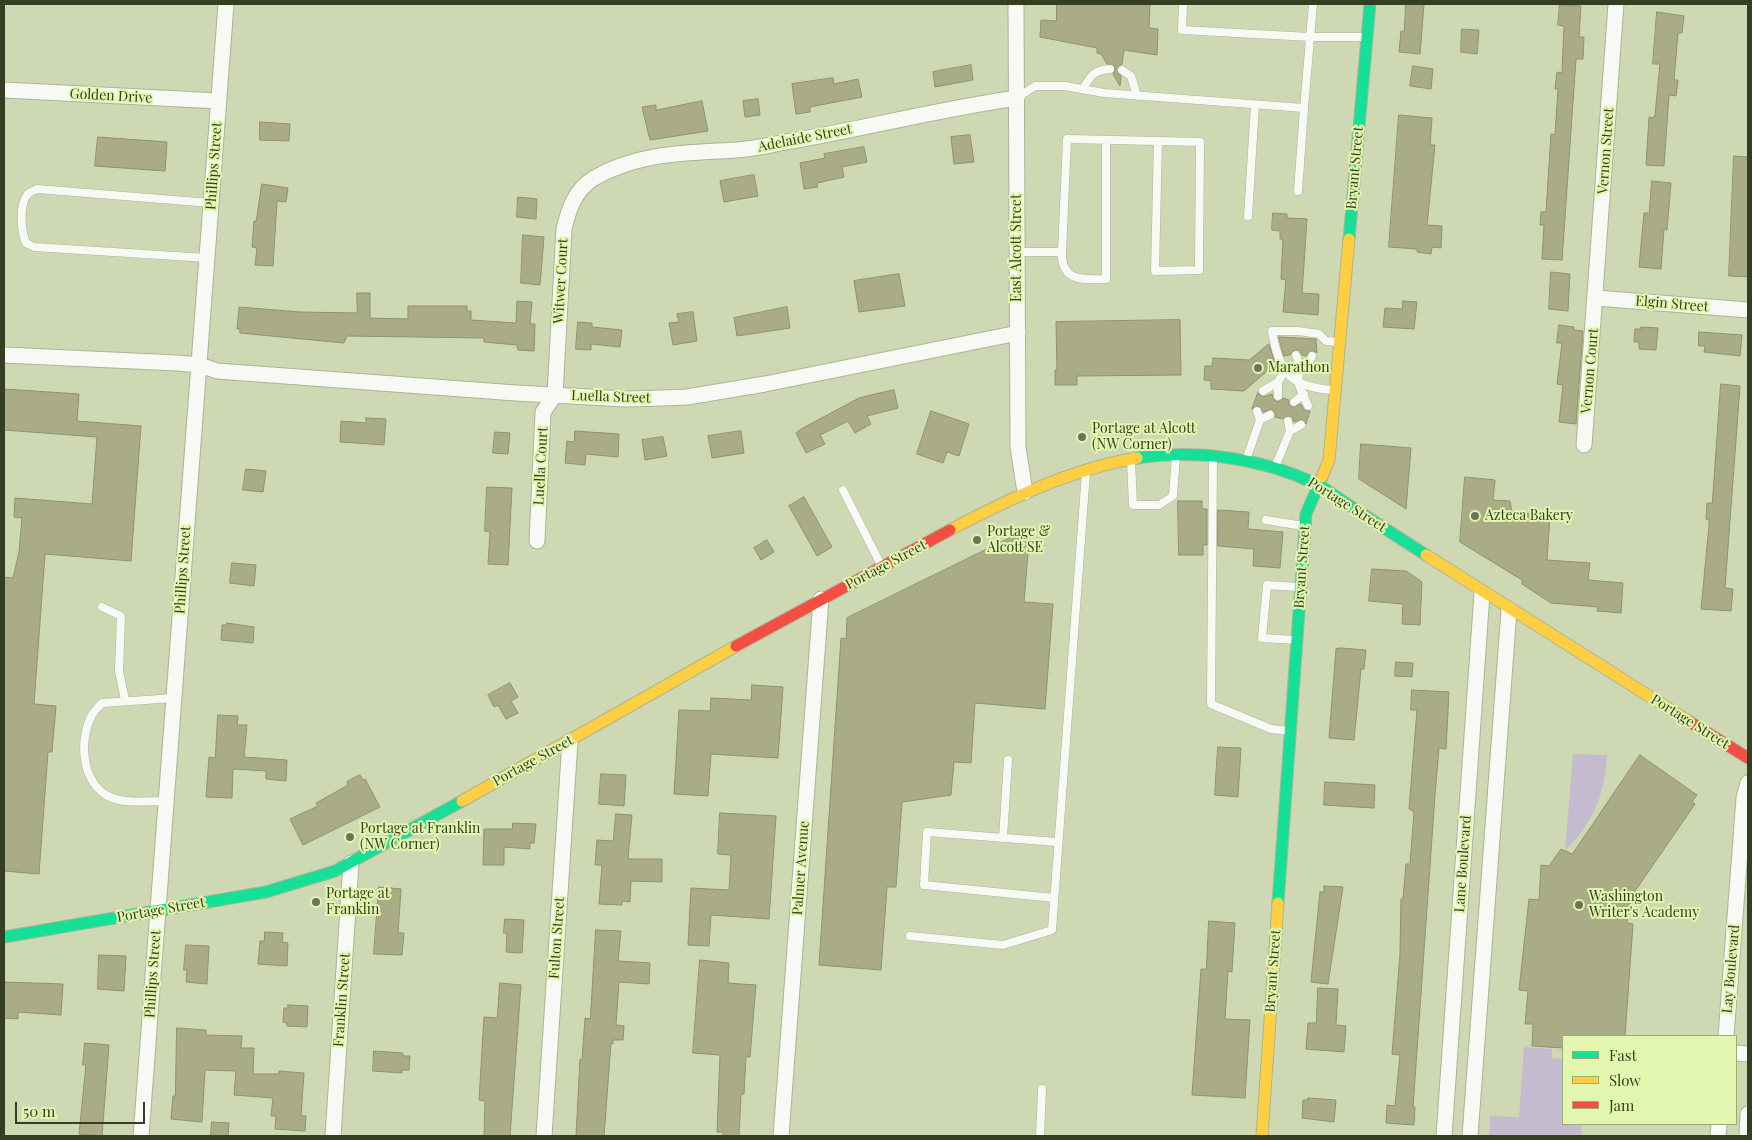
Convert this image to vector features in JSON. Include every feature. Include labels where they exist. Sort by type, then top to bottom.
[{"type":"main road","name":"Bryant Street","points":[[1262,1136],[1306,514],[1330,460],[1370,4]]},
{"type":"main road","name":"Portage Street","points":[[4,937],[266,892],[336,871],[821,599],[1025,492],[1086,470],[1131,459],[1213,456],[1245,461],[1297,475],[1318,485],[1482,593],[1748,758]]},
{"type":"street","name":"Phillips Street","points":[[141,1136],[226,4]]},
{"type":"street","name":"East Alcott Street","points":[[1016,4],[1018,447],[1025,492]]},
{"type":"street","name":"Vernon Street","points":[[1596,298],[1616,4]]},
{"type":"street","name":"Golden Drive","points":[[4,90],[219,101]]},
{"type":"street","name":"Adelaide Street","points":[[594,178],[645,157],[668,153],[749,148],[956,106],[1017,98]]},
{"type":"street","name":"Witwer Court","points":[[555,395],[564,229],[570,207],[580,189],[594,178]]},
{"type":"street","name":"Elgin Street","points":[[1596,298],[1748,310]]},
{"type":"street","name":"Vernon Court","points":[[1584,445],[1596,298]]},
{"type":"street","name":"Luella Street","points":[[200,365],[217,371],[555,395],[625,399],[687,397],[765,384],[1018,333]]},
{"type":"street","points":[[4,355],[88,357],[200,365]]},
{"type":"street","name":"Luella Court","points":[[538,541],[543,412],[555,395]]},
{"type":"street","name":"Lane Boulevard","points":[[1444,1136],[1482,593]]},
{"type":"street","name":"Palmer Avenue","points":[[781,1136],[821,599]]},
{"type":"street","name":"Lane Boulevard","points":[[1470,1136],[1510,610]]},
{"type":"street","name":"Fulton Street","points":[[544,1136],[570,740]]},
{"type":"street","name":"Lay Boulevard","points":[[1726,1035],[1744,798],[1748,783]]},
{"type":"street","name":"Franklin Street","points":[[333,1136],[351,863]]},
{"type":"street","points":[[1454,988],[1480,990]]},
{"type":"street","points":[[1747,1136],[1748,1114]]},
{"type":"lane","points":[[1183,4],[1182,30],[1310,37],[1367,37]]},
{"type":"lane","points":[[1298,191],[1313,4]]},
{"type":"lane","points":[[1082,89],[1091,74],[1100,70],[1110,69]]},
{"type":"lane","points":[[1122,70],[1131,76],[1137,96]]},
{"type":"lane","points":[[1017,98],[1035,86],[1065,86],[1137,96],[1304,108]]},
{"type":"lane","points":[[1248,216],[1256,104]]},
{"type":"lane","points":[[1106,140],[1106,279],[1076,278],[1066,272],[1061,264],[1067,139],[1158,140],[1200,142],[1199,270],[1155,271],[1158,140]]},
{"type":"lane","points":[[207,258],[34,247],[26,243],[22,234],[23,204],[27,194],[37,189],[211,203]]},
{"type":"lane","points":[[1018,252],[1062,252]]},
{"type":"lane","points":[[1308,406],[1304,394],[1276,355],[1272,331],[1319,334],[1326,341],[1340,342]]},
{"type":"lane","points":[[1296,355],[1301,369]]},
{"type":"lane","points":[[1297,384],[1301,369],[1310,361],[1312,356]]},
{"type":"lane","points":[[1263,391],[1278,382],[1285,370]]},
{"type":"lane","points":[[1278,382],[1278,396]]},
{"type":"lane","points":[[1297,384],[1315,389],[1336,390]]},
{"type":"lane","points":[[1294,402],[1304,394]]},
{"type":"lane","points":[[1245,461],[1260,420],[1257,411]]},
{"type":"lane","points":[[1260,420],[1270,415]]},
{"type":"lane","points":[[1274,469],[1290,431],[1288,420]]},
{"type":"lane","points":[[1290,431],[1301,425]]},
{"type":"lane","points":[[1131,459],[1133,504],[1159,506],[1173,496],[1176,456]]},
{"type":"lane","points":[[1213,456],[1211,704],[1272,729],[1290,730]]},
{"type":"lane","points":[[910,936],[1003,945],[1052,930],[1057,842],[1086,470]]},
{"type":"lane","points":[[843,490],[882,567]]},
{"type":"lane","points":[[1266,520],[1305,527]]},
{"type":"lane","points":[[1296,640],[1262,638],[1266,585],[1300,587]]},
{"type":"lane","points":[[102,607],[121,616],[119,671],[125,700]]},
{"type":"lane","points":[[166,801],[118,800],[94,785],[87,771],[84,755],[86,733],[92,714],[102,703],[174,698]]},
{"type":"lane","points":[[1003,838],[1008,760]]},
{"type":"lane","points":[[1054,898],[924,884],[927,832],[1057,842]]},
{"type":"lane","points":[[1040,1136],[1042,1089]]},
{"type":"shaded area","points":[[1573,754],[1607,755],[1606,769],[1604,783],[1590,819],[1565,851]]},
{"type":"shaded area","points":[[1524,1047],[1552,1049],[1552,1058],[1562,1059],[1562,1125],[1582,1125],[1581,1136],[1489,1136],[1490,1116],[1519,1117]]},
{"type":"building","points":[[1057,4],[1150,4],[1149,28],[1158,29],[1157,55],[1124,50],[1122,64],[1116,69],[1121,76],[1120,86],[1113,74],[1115,66],[1107,64],[1101,54],[1097,53],[1097,48],[1040,37],[1041,20],[1056,21]]},
{"type":"building","points":[[1406,4],[1424,4],[1420,54],[1399,52],[1401,31],[1404,31]]},
{"type":"building","points":[[1560,5],[1581,6],[1579,37],[1584,37],[1583,59],[1576,59],[1562,260],[1542,259],[1544,225],[1540,225],[1541,212],[1546,212],[1551,134],[1555,135],[1558,89],[1555,89],[1557,72],[1562,73],[1564,26],[1558,25]]},
{"type":"building","points":[[1657,12],[1684,16],[1682,33],[1678,33],[1674,80],[1678,80],[1676,96],[1669,95],[1664,166],[1646,165],[1649,117],[1653,118],[1655,115],[1660,64],[1653,64]]},
{"type":"building","points":[[1462,29],[1479,30],[1477,54],[1461,52]]},
{"type":"building","points":[[971,65],[973,80],[935,87],[933,72]]},
{"type":"building","points":[[1413,66],[1433,69],[1431,89],[1410,86]]},
{"type":"building","points":[[833,78],[834,84],[858,79],[862,97],[810,107],[810,112],[796,114],[792,84]]},
{"type":"building","points":[[758,99],[760,115],[745,117],[743,101]]},
{"type":"building","points":[[702,101],[708,131],[650,140],[642,107],[656,105],[656,110]]},
{"type":"building","points":[[1399,115],[1432,118],[1430,145],[1435,145],[1427,225],[1442,226],[1441,248],[1432,247],[1431,254],[1417,252],[1417,249],[1389,247]]},
{"type":"building","points":[[260,122],[290,124],[289,141],[260,140]]},
{"type":"building","points":[[970,135],[974,162],[954,164],[951,137]]},
{"type":"building","points":[[98,137],[167,142],[165,171],[95,166]]},
{"type":"building","points":[[864,147],[867,162],[842,167],[844,177],[817,183],[818,187],[804,189],[800,163],[825,158],[824,154]]},
{"type":"building","points":[[1734,156],[1748,157],[1748,277],[1729,276]]},
{"type":"building","points":[[754,175],[758,196],[724,202],[720,181]]},
{"type":"building","points":[[1652,181],[1671,183],[1667,230],[1664,229],[1661,269],[1639,267],[1644,213],[1649,213]]},
{"type":"building","points":[[262,184],[288,188],[286,202],[277,201],[273,266],[255,265],[257,248],[252,247],[254,221],[256,221]]},
{"type":"building","points":[[518,197],[537,199],[536,219],[517,217]]},
{"type":"building","points":[[1273,213],[1287,214],[1287,218],[1307,219],[1302,293],[1319,294],[1318,315],[1283,312],[1286,280],[1281,279],[1283,239],[1280,239],[1280,231],[1272,230]]},
{"type":"building","points":[[523,235],[544,237],[540,285],[521,283]]},
{"type":"building","points":[[1551,272],[1570,274],[1568,311],[1549,309]]},
{"type":"building","points":[[899,274],[905,306],[859,312],[854,281]]},
{"type":"building","points":[[357,293],[370,293],[370,318],[408,319],[408,306],[467,306],[467,311],[471,311],[471,320],[516,323],[517,301],[532,302],[530,324],[535,324],[534,351],[518,350],[517,345],[484,342],[484,338],[347,336],[344,343],[240,333],[240,329],[237,329],[239,307],[300,312],[357,313]]},
{"type":"building","points":[[1403,301],[1417,302],[1414,329],[1383,327],[1385,308],[1402,309]]},
{"type":"building","points":[[787,307],[790,328],[737,336],[734,318]]},
{"type":"building","points":[[693,312],[697,341],[673,345],[669,323],[679,322],[677,314]]},
{"type":"building","points":[[1180,320],[1181,375],[1077,376],[1077,385],[1055,385],[1055,370],[1057,370],[1056,322]]},
{"type":"building","points":[[578,322],[592,323],[592,327],[622,330],[620,347],[591,344],[591,350],[576,349]]},
{"type":"building","points":[[1559,325],[1574,327],[1574,330],[1583,331],[1576,424],[1559,422],[1563,385],[1557,384],[1562,343],[1557,343]]},
{"type":"building","points":[[1641,327],[1658,328],[1656,350],[1639,349],[1639,342],[1634,342],[1635,329],[1641,329]]},
{"type":"building","points":[[1699,332],[1742,335],[1740,356],[1704,352],[1705,346],[1699,346]]},
{"type":"building","points":[[1279,337],[1316,339],[1317,353],[1312,350],[1306,356],[1302,355],[1299,350],[1295,350],[1290,355],[1284,356]]},
{"type":"building","points":[[1269,344],[1275,364],[1244,391],[1211,389],[1211,381],[1204,380],[1205,366],[1212,366],[1213,358],[1249,360]]},
{"type":"building","points":[[1721,384],[1740,386],[1725,588],[1733,589],[1731,611],[1701,609],[1709,526],[1709,520],[1706,519],[1707,503],[1712,503]]},
{"type":"building","points":[[4,389],[79,394],[77,421],[141,426],[131,561],[45,554],[34,704],[56,706],[52,752],[48,752],[39,874],[4,871],[4,577],[13,578],[19,552],[22,518],[14,517],[15,498],[92,504],[97,437],[4,430]]},
{"type":"building","points":[[894,390],[898,408],[867,416],[871,424],[855,433],[848,421],[820,435],[825,444],[806,453],[796,433],[801,429],[859,398]]},
{"type":"building","points":[[1258,393],[1263,397],[1272,394],[1273,399],[1278,402],[1283,398],[1289,400],[1289,405],[1292,407],[1301,404],[1304,410],[1310,411],[1306,424],[1302,419],[1294,422],[1289,416],[1283,419],[1275,417],[1275,412],[1271,409],[1263,412],[1259,406],[1252,409]]},
{"type":"building","points":[[931,411],[969,424],[959,456],[947,452],[943,463],[917,454]]},
{"type":"building","points":[[366,418],[386,419],[384,445],[340,442],[341,421],[366,423]]},
{"type":"building","points":[[575,431],[619,434],[618,457],[586,454],[585,465],[565,463],[567,441],[574,442]]},
{"type":"building","points":[[741,431],[744,453],[712,458],[708,436]]},
{"type":"building","points":[[495,432],[510,433],[508,454],[493,453]]},
{"type":"building","points":[[663,437],[667,456],[645,460],[642,440]]},
{"type":"building","points":[[1361,444],[1411,448],[1406,509],[1359,479]]},
{"type":"building","points":[[246,469],[266,471],[263,492],[243,490]]},
{"type":"building","points":[[1465,477],[1495,480],[1493,500],[1510,501],[1512,512],[1550,516],[1547,560],[1590,563],[1588,580],[1623,583],[1621,613],[1597,611],[1598,607],[1551,603],[1522,584],[1522,580],[1460,542]]},
{"type":"building","points":[[487,487],[512,488],[508,565],[488,564],[490,532],[485,531]]},
{"type":"building","points":[[804,497],[832,547],[817,556],[789,506]]},
{"type":"building","points":[[1178,501],[1202,501],[1202,509],[1207,509],[1207,545],[1203,545],[1203,555],[1179,555]]},
{"type":"building","points":[[1218,510],[1249,512],[1248,529],[1283,532],[1280,568],[1253,566],[1254,549],[1218,546]]},
{"type":"building","points":[[1018,534],[1029,541],[1024,602],[1053,604],[1045,709],[975,703],[971,763],[954,762],[951,795],[902,802],[896,887],[887,887],[881,970],[819,965],[841,638],[846,639],[847,618]]},
{"type":"building","points":[[767,540],[774,552],[761,560],[754,548]]},
{"type":"building","points":[[232,563],[256,565],[254,586],[230,583]]},
{"type":"building","points":[[1372,569],[1406,571],[1422,582],[1420,625],[1402,624],[1403,604],[1369,601]]},
{"type":"building","points":[[227,623],[254,627],[253,643],[221,640],[222,625]]},
{"type":"building","points":[[1336,649],[1366,650],[1364,669],[1361,669],[1354,740],[1329,738]]},
{"type":"building","points":[[1396,662],[1413,663],[1412,677],[1395,676]]},
{"type":"building","points":[[510,683],[518,697],[511,701],[518,713],[506,719],[498,705],[494,707],[488,695]]},
{"type":"building","points":[[752,685],[783,687],[778,758],[711,754],[708,796],[674,794],[679,710],[710,711],[711,698],[751,700]]},
{"type":"building","points":[[1412,690],[1449,692],[1446,749],[1439,748],[1435,795],[1413,1107],[1415,1107],[1414,1125],[1386,1123],[1387,1105],[1395,1106],[1400,1055],[1392,1054],[1400,954],[1401,899],[1403,899],[1406,864],[1410,864],[1414,812],[1409,809],[1417,710],[1411,710]]},
{"type":"building","points":[[218,715],[238,716],[237,725],[247,725],[244,757],[287,760],[286,781],[266,779],[266,771],[233,769],[232,798],[206,797],[209,757],[215,758]]},
{"type":"building","points":[[1218,747],[1241,748],[1238,797],[1215,795]]},
{"type":"building","name":"Washington Writer's Academy","points":[[1640,755],[1697,795],[1692,802],[1695,804],[1631,897],[1633,899],[1629,905],[1627,923],[1633,924],[1625,1035],[1562,1035],[1562,1048],[1532,1046],[1533,1024],[1525,1024],[1528,991],[1519,990],[1529,899],[1539,900],[1541,865],[1549,866],[1561,849],[1572,854]]},
{"type":"building","points":[[601,774],[626,775],[624,806],[599,804]]},
{"type":"building","points":[[360,775],[363,780],[365,779],[380,807],[303,845],[290,819],[318,806],[316,803],[348,785],[347,782]]},
{"type":"building","points":[[1325,782],[1375,785],[1374,808],[1324,805]]},
{"type":"building","points":[[720,813],[776,816],[769,919],[711,915],[709,946],[688,945],[691,888],[729,890],[731,855],[718,854]]},
{"type":"building","points":[[616,814],[632,815],[628,859],[662,859],[662,882],[631,881],[630,902],[622,901],[622,905],[599,904],[602,865],[595,865],[597,840],[613,841]]},
{"type":"building","points":[[513,823],[536,824],[534,843],[530,843],[530,849],[504,847],[504,865],[483,865],[484,829],[512,829]]},
{"type":"building","points":[[1324,886],[1343,887],[1328,984],[1311,982],[1320,892],[1324,892]]},
{"type":"building","points":[[379,887],[401,889],[398,933],[404,933],[402,955],[374,954]]},
{"type":"building","points":[[505,919],[524,920],[522,953],[506,952],[507,933],[504,933]]},
{"type":"building","points":[[1209,921],[1235,923],[1232,972],[1228,971],[1225,1019],[1250,1020],[1245,1098],[1192,1095],[1201,969],[1206,969]]},
{"type":"building","points":[[596,930],[621,931],[618,961],[650,963],[649,984],[619,982],[616,1025],[624,1026],[623,1040],[613,1040],[613,1044],[611,1043],[604,1136],[576,1136],[580,1059],[582,1060],[585,1018],[590,1019]]},
{"type":"building","points":[[265,932],[283,933],[282,942],[288,943],[287,966],[258,964],[260,941],[264,941]]},
{"type":"building","points":[[186,945],[209,946],[207,984],[186,982],[187,970],[184,970]]},
{"type":"building","points":[[99,955],[126,956],[124,991],[98,989]]},
{"type":"building","points":[[700,960],[729,963],[728,983],[756,985],[750,1057],[746,1057],[744,1094],[741,1094],[739,1136],[723,1136],[723,1132],[717,1132],[720,1055],[693,1053]]},
{"type":"building","points":[[4,982],[63,984],[61,1015],[18,1012],[18,1019],[4,1018]]},
{"type":"building","points":[[500,983],[521,985],[510,1136],[484,1136],[485,1101],[479,1100],[484,1017],[497,1018]]},
{"type":"building","points":[[1318,988],[1338,989],[1336,1025],[1346,1026],[1344,1052],[1306,1049],[1308,1023],[1316,1023]]},
{"type":"building","points":[[288,1005],[308,1006],[307,1027],[287,1026],[287,1023],[283,1022],[284,1008],[288,1008]]},
{"type":"building","points":[[177,1028],[206,1030],[206,1035],[242,1036],[241,1048],[254,1048],[253,1074],[279,1074],[279,1071],[304,1073],[301,1116],[306,1116],[305,1131],[275,1129],[276,1116],[271,1116],[273,1098],[234,1095],[236,1071],[205,1070],[202,1122],[171,1119],[173,1096],[175,1096]]},
{"type":"building","points":[[85,1043],[109,1045],[102,1136],[79,1134],[86,1065],[83,1065]]},
{"type":"building","points":[[374,1051],[403,1053],[403,1056],[410,1056],[409,1070],[402,1070],[402,1073],[373,1071]]},
{"type":"building","points":[[1308,1098],[1336,1100],[1334,1122],[1302,1118],[1303,1100],[1308,1100]]},
{"type":"building","points":[[212,1122],[229,1123],[228,1136],[211,1136]]},
{"type":"traffic: fast","points":[[1349,239],[1370,4]]},
{"type":"traffic: fast","points":[[1137,458],[1160,455],[1206,455],[1251,462],[1295,475],[1321,486],[1426,555]]},
{"type":"traffic: fast","points":[[1278,903],[1306,514],[1322,477]]},
{"type":"traffic: fast","points":[[4,937],[266,892],[335,871],[462,801]]},
{"type":"traffic: slow","points":[[1322,477],[1329,460],[1349,239]]},
{"type":"traffic: slow","points":[[950,530],[1018,496],[1064,477],[1137,458]]},
{"type":"traffic: slow","points":[[1426,555],[1690,722]]},
{"type":"traffic: slow","points":[[462,801],[736,646]]},
{"type":"traffic: slow","points":[[1262,1136],[1278,903]]},
{"type":"traffic: jam","points":[[736,646],[950,530]]},
{"type":"traffic: jam","points":[[1690,722],[1748,758]]},
{"type":"place","name":"Marathon","points":[[1258,368]]},
{"type":"place","name":"Portage at Alcott (NW Corner)","points":[[1082,437]]},
{"type":"place","name":"Azteca Bakery","points":[[1475,516]]},
{"type":"place","name":"Portage & Alcott SE","points":[[977,540]]},
{"type":"place","name":"Portage at Franklin (NW Corner)","points":[[350,837]]},
{"type":"place","name":"Portage at Franklin","points":[[316,902]]},
{"type":"place","name":"Washington Writer's Academy","points":[[1579,905]]}]
